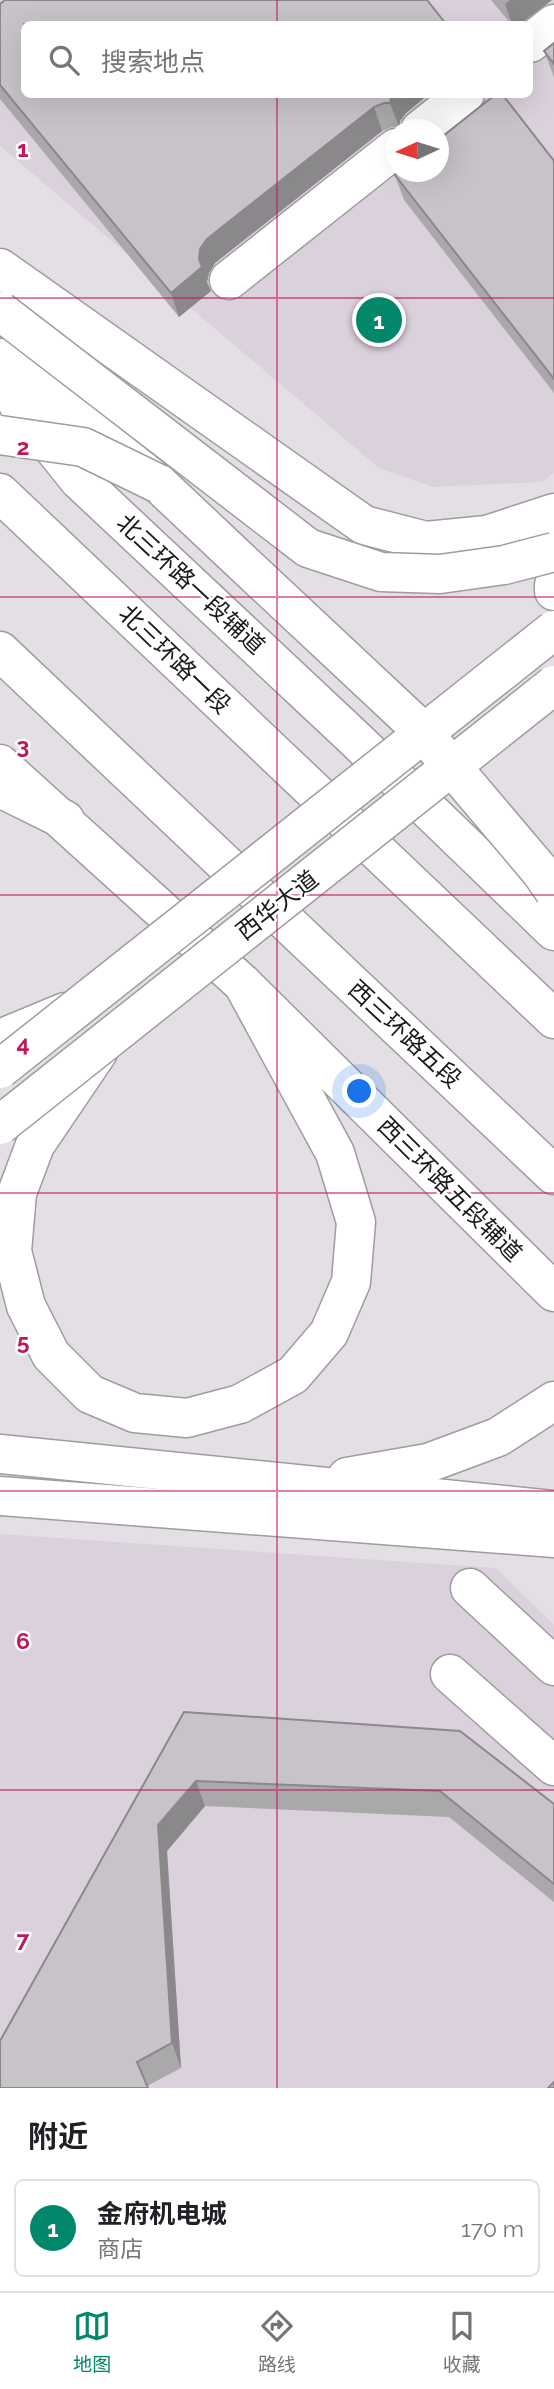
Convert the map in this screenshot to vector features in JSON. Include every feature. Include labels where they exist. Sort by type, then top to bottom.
[{"type":"main road","points":[[533,41],[554,24]]},
{"type":"main road","points":[[434,119],[460,98]]},
{"type":"main road","points":[[229,279],[386,157]]},
{"type":"main road","points":[[0,268],[363,525],[426,541],[487,535],[554,513]]},
{"type":"main road","points":[[0,311],[308,548],[381,572],[440,574],[504,565],[554,552]]},
{"type":"main road","points":[[0,358],[159,484],[419,728],[550,883]]},
{"type":"main road","name":"北三环路一段辅道","points":[[0,373],[18,404],[79,480],[554,931]]},
{"type":"main road","points":[[0,435],[83,447],[159,484]]},
{"type":"main road","name":"北三环路一段","points":[[0,493],[554,1019]]},
{"type":"main road","points":[[554,585],[554,591]]},
{"type":"main road","name":"西华大道","points":[[0,1069],[554,631]]},
{"type":"main road","name":"西三环路五段","points":[[0,651],[554,1175]]},
{"type":"main road","name":"西华大道","points":[[0,1125],[554,685]]},
{"type":"main road","points":[[0,764],[65,820]]},
{"type":"main road","points":[[0,788],[65,820]]},
{"type":"main road","name":"西三环路五段辅道","points":[[65,820],[243,984],[554,1292]]},
{"type":"main road","points":[[105,1042],[35,1145],[17,1193],[12,1251],[26,1306],[51,1355],[90,1394],[135,1413],[187,1418],[240,1404],[293,1375],[329,1333],[351,1282],[356,1222],[335,1153],[243,984]]},
{"type":"main road","points":[[0,1039],[80,1006]]},
{"type":"main road","points":[[296,1486],[428,1462],[498,1437],[554,1401]]},
{"type":"main road","points":[[0,1454],[554,1510]]},
{"type":"main road","points":[[0,1496],[554,1538]]},
{"type":"main road","points":[[470,1588],[554,1666]]},
{"type":"main road","points":[[450,1674],[554,1766]]},
{"type":"shaded area","points":[[0,0],[554,0],[554,473],[542,482],[433,487],[379,468],[0,146]]},
{"type":"shaded area","points":[[0,1534],[496,1568],[554,1625],[554,2088],[0,2088]]},
{"type":"building","points":[[5,0],[427,0],[444,21],[21,21],[21,98],[391,98],[390,103],[374,107],[207,239],[200,249],[202,267],[171,293],[0,85],[0,4]]},
{"type":"building","points":[[554,43],[554,64],[544,51]]},
{"type":"building","points":[[491,98],[505,98],[554,161],[554,379],[400,182],[449,182],[449,131]]},
{"type":"building","points":[[184,1712],[460,1731],[554,1804],[554,1884],[440,1791],[196,1781],[158,1825],[172,2043],[137,2062],[148,2088],[0,2088],[0,2041]]},
{"type":"place","name":"金府机电城","points":[[379,320]]}]
